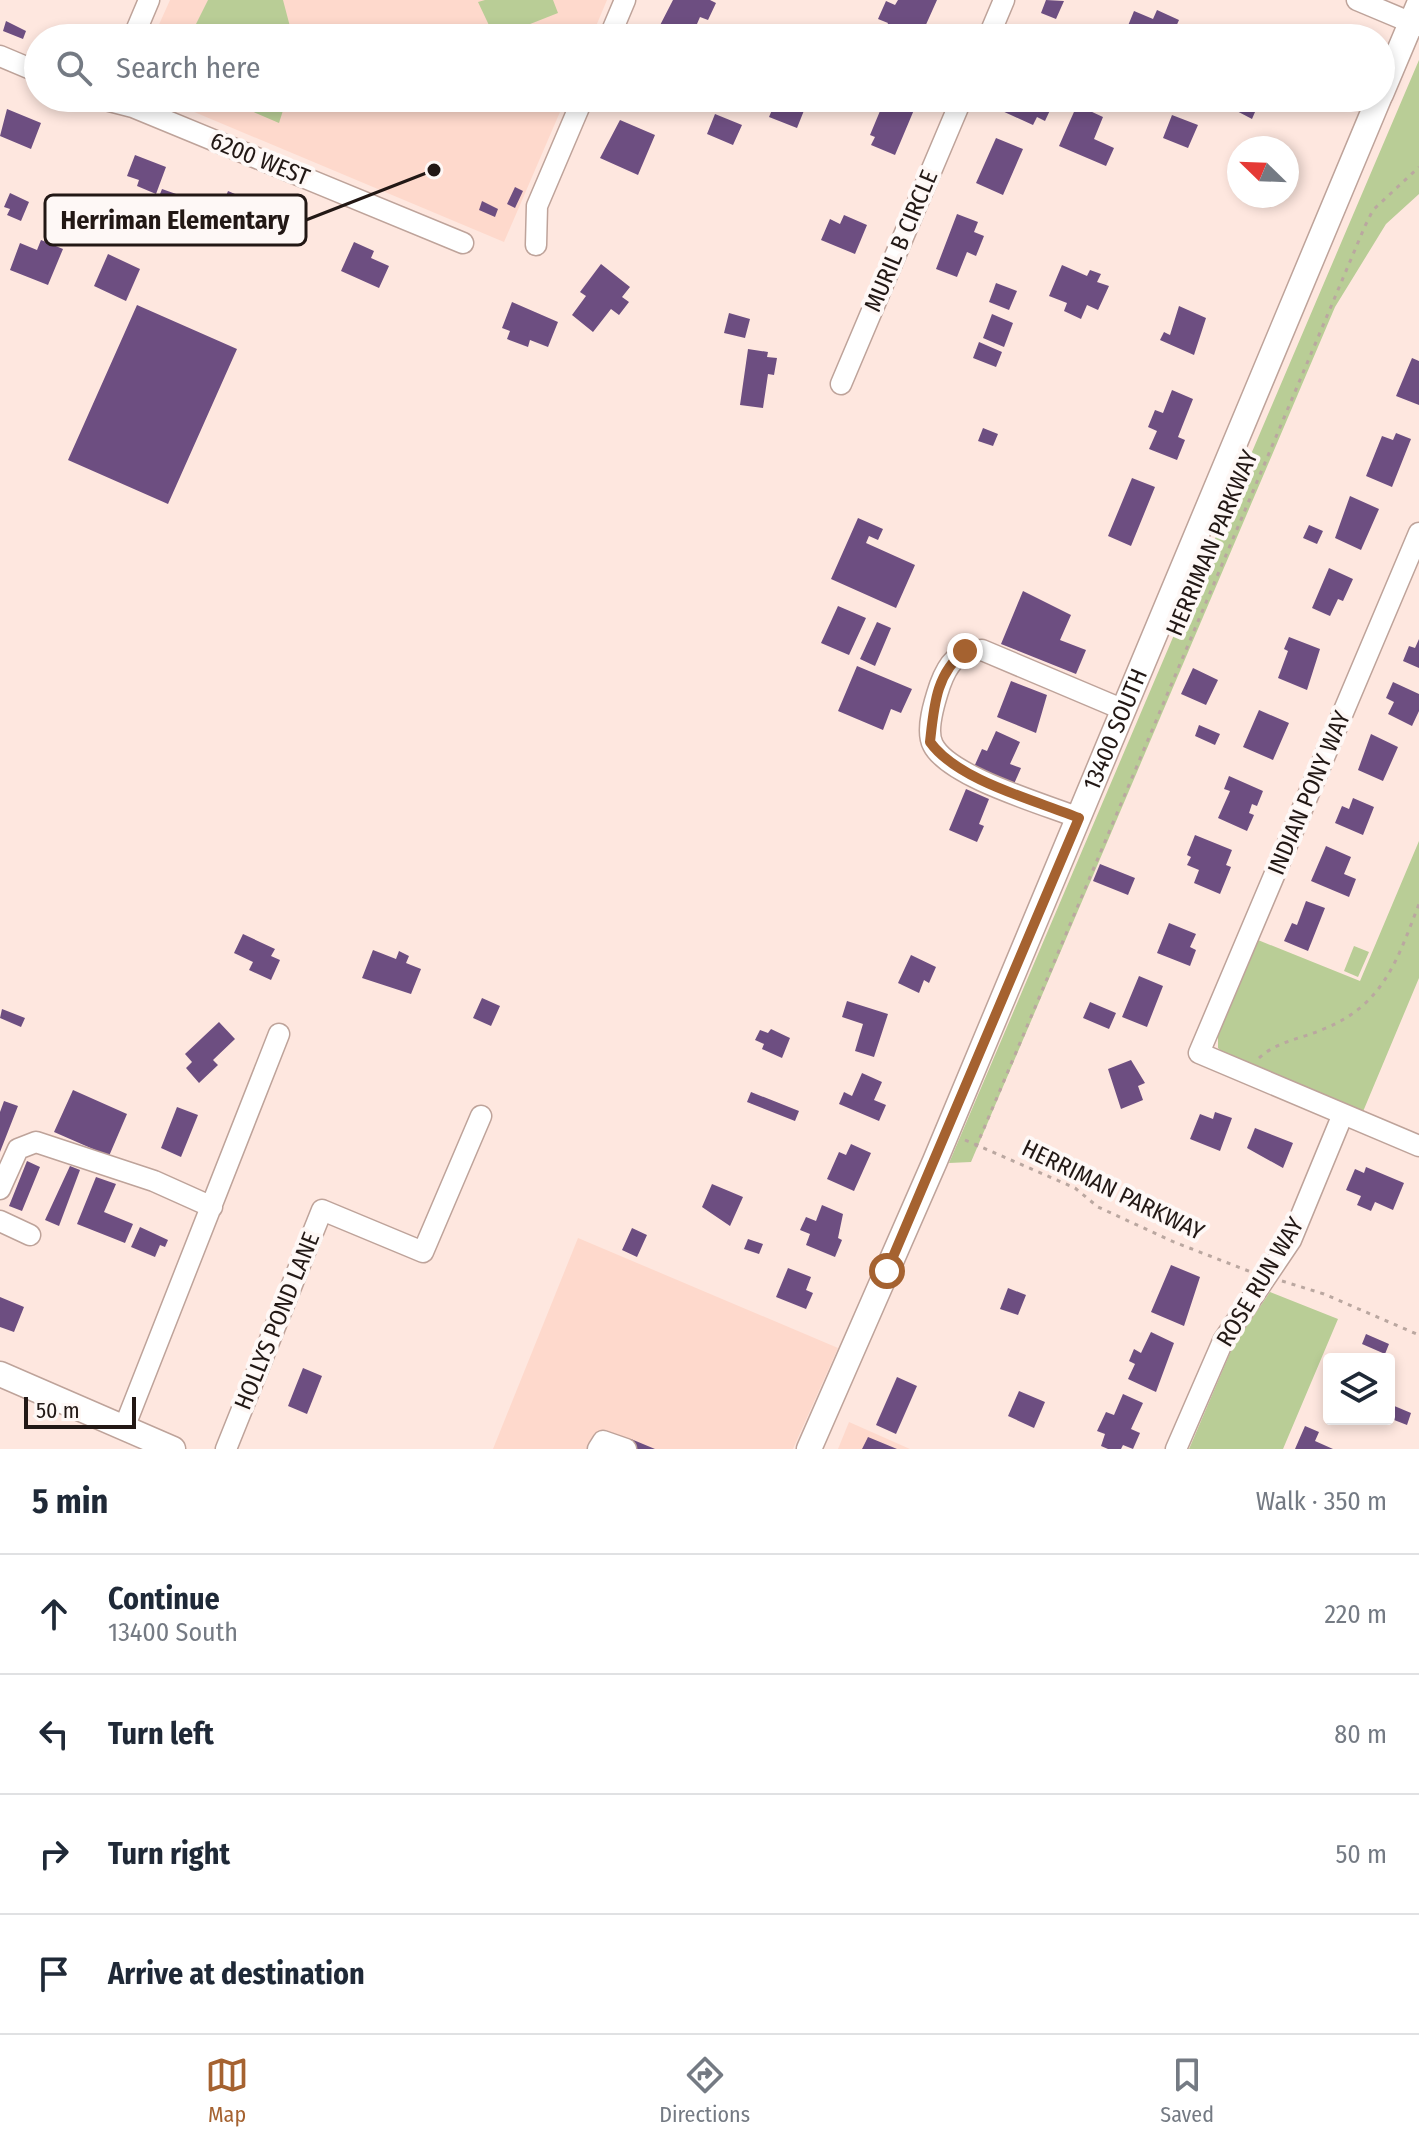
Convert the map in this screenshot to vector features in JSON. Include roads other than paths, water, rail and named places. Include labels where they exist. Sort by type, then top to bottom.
[{"type":"main road","name":"13400 SOUTH","points":[[1395,64],[1416,18]]},
{"type":"main road","name":"13400 SOUTH","points":[[809,1449],[1079,818],[1373,112]]},
{"type":"main road","points":[[0,1374],[173,1449]]},
{"type":"street","points":[[139,24],[149,0]]},
{"type":"street","points":[[615,24],[625,0]]},
{"type":"street","points":[[994,24],[1004,0]]},
{"type":"street","points":[[1357,0],[1416,18]]},
{"type":"street","points":[[0,56],[24,66]]},
{"type":"street","name":"6200 WEST","points":[[145,112],[463,243]]},
{"type":"street","points":[[536,245],[537,206],[577,112]]},
{"type":"street","name":"MURIL B CIRCLE","points":[[841,384],[956,112]]},
{"type":"street","name":"INDIAN PONY WAY","points":[[1343,1114],[1199,1053],[1419,533]]},
{"type":"street","points":[[1079,818],[964,771],[942,758],[930,742],[934,703],[947,664],[965,651],[982,650],[1124,710]]},
{"type":"street","points":[[124,1428],[279,1034]]},
{"type":"street","points":[[1343,1114],[1419,1146]]},
{"type":"street","name":"ROSE RUN WAY","points":[[1176,1449],[1223,1341],[1291,1240],[1343,1114]]},
{"type":"street","name":"HOLLYS POND LANE","points":[[226,1449],[322,1210],[423,1252],[481,1116]]},
{"type":"street","points":[[0,1189],[18,1149],[36,1142],[154,1181],[212,1207]]},
{"type":"street","points":[[0,1221],[30,1235]]},
{"type":"street","points":[[598,1449],[603,1441],[626,1449]]},
{"type":"place","name":"Herriman Elementary","points":[[434,170]]}]
